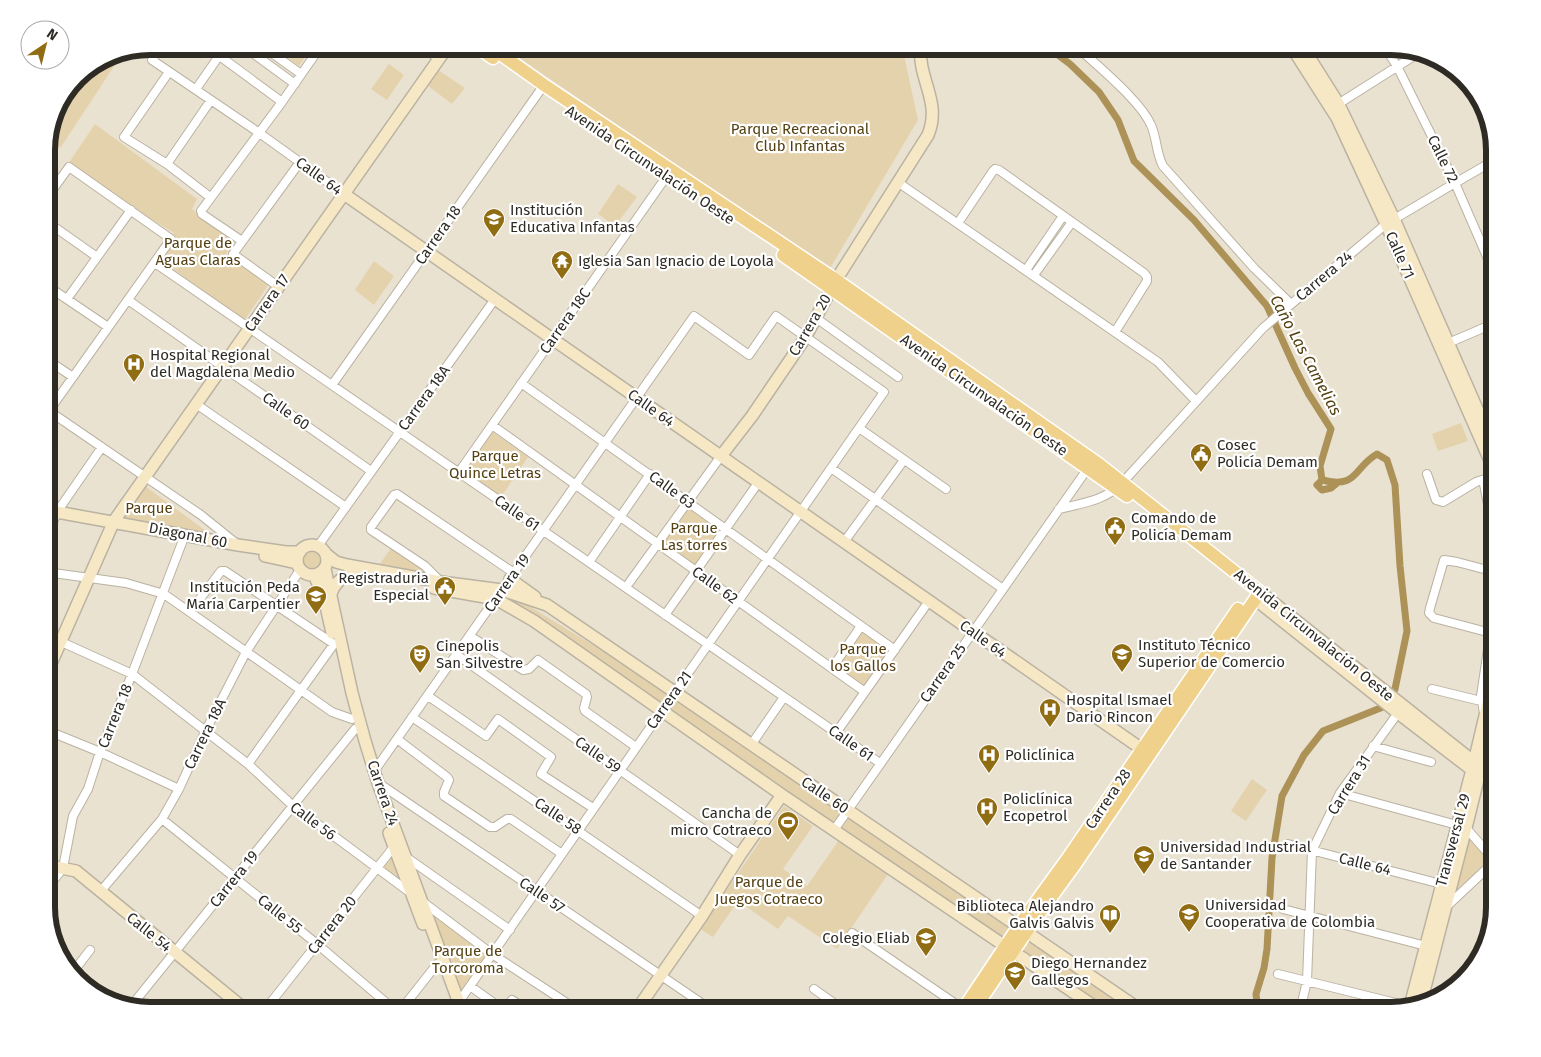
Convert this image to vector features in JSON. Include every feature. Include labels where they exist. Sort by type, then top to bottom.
[{"type":"main road","name":"Avenida Circunvalación Oeste","points":[[490,55],[834,284],[1120,485],[1255,593]]},
{"type":"main road","name":"Avenida Circunvalación Oeste","points":[[500,55],[542,88]]},
{"type":"main road","name":"Avenida Circunvalación Oeste","points":[[834,284],[1088,468],[1120,485]]},
{"type":"main road","name":"Carrera 28","points":[[972,1002],[1023,928],[1076,863],[1146,752],[1255,593]]},
{"type":"street","name":"Calle 64","points":[[155,55],[152,60],[169,72],[258,132],[427,252],[1146,752]]},
{"type":"street","points":[[255,55],[295,84]]},
{"type":"street","points":[[275,55],[301,74]]},
{"type":"street","points":[[242,241],[202,214],[201,210],[282,102],[315,55]]},
{"type":"street","points":[[433,55],[439,59]]},
{"type":"street","name":"Carrera 17","points":[[55,655],[112,525],[442,55]]},
{"type":"street","name":"Carrera 20","points":[[629,583],[752,416],[805,338],[834,284],[928,135],[933,123],[933,110],[920,55]]},
{"type":"street","points":[[1086,55],[1144,113],[1152,126],[1159,158],[1163,166],[1254,268],[1290,303]]},
{"type":"street","name":"Calle 71","points":[[1298,55],[1335,106]]},
{"type":"street","name":"Calle 71","points":[[1307,55],[1335,106],[1390,221],[1444,345],[1486,431]]},
{"type":"street","name":"Calle 72","points":[[1390,55],[1454,182],[1486,255]]},
{"type":"street","points":[[196,89],[220,56],[282,102]]},
{"type":"street","points":[[1335,106],[1411,57]]},
{"type":"street","points":[[169,72],[124,136],[167,164],[210,197]]},
{"type":"street","name":"Carrera 18","points":[[332,385],[542,88]]},
{"type":"street","points":[[167,164],[211,100]]},
{"type":"street","points":[[278,287],[233,254],[300,162]]},
{"type":"street","name":"Carrera 24","points":[[1058,509],[1102,498],[1120,485],[1263,328],[1290,303],[1390,221],[1486,165]]},
{"type":"street","points":[[55,186],[69,167],[171,239],[55,403]]},
{"type":"street","points":[[958,223],[995,169],[999,170],[1147,277],[1147,281],[1115,332]]},
{"type":"street","name":"Carrera 18C","points":[[458,472],[669,173]]},
{"type":"street","points":[[898,183],[1158,362],[1196,401]]},
{"type":"street","points":[[67,299],[130,210]]},
{"type":"street","points":[[1026,270],[1063,216]]},
{"type":"street","points":[[1034,275],[1072,222]]},
{"type":"street","points":[[55,227],[97,257]]},
{"type":"street","name":"Calle 61","points":[[154,263],[880,763]]},
{"type":"street","points":[[55,291],[108,327]]},
{"type":"street","name":"Carrera 18A","points":[[324,559],[346,507],[495,299]]},
{"type":"street","name":"Calle 60","points":[[128,300],[371,472]]},
{"type":"street","name":"Carrera 19","points":[[374,777],[412,717],[638,399],[694,316],[749,355],[776,316],[805,338]]},
{"type":"street","points":[[816,318],[898,377]]},
{"type":"street","points":[[1444,345],[1486,328]]},
{"type":"street","name":"Carrera 21","points":[[461,1002],[492,954],[884,392],[805,338]]},
{"type":"street","name":"Calle 71","points":[[1444,345],[1486,455]]},
{"type":"street","points":[[55,365],[73,377]]},
{"type":"street","name":"Calle 63","points":[[521,383],[895,650]]},
{"type":"street","points":[[196,404],[346,507]]},
{"type":"street","points":[[55,417],[102,447],[201,515],[238,545]]},
{"type":"street","name":"Calle 62","points":[[492,425],[865,692]]},
{"type":"street","points":[[859,428],[946,489]]},
{"type":"street","points":[[55,507],[102,447]]},
{"type":"street","points":[[844,542],[904,460]]},
{"type":"street","points":[[831,468],[1003,589]]},
{"type":"street","name":"Carrera 25","points":[[834,830],[1088,468]]},
{"type":"street","points":[[1427,474],[1436,500],[1443,502],[1476,482],[1486,473]]},
{"type":"street","points":[[589,562],[650,474]]},
{"type":"street","points":[[1486,479],[1484,484],[1486,494]]},
{"type":"street","points":[[665,615],[758,483]]},
{"type":"street","points":[[441,582],[425,566],[371,530],[371,527],[394,495],[397,494],[512,576],[547,605]]},
{"type":"street","name":"Diagonal 60","points":[[55,514],[299,561]]},
{"type":"street","name":"Diagonal 60","points":[[112,525],[286,552],[299,561]]},
{"type":"street","points":[[211,539],[214,536],[216,526]]},
{"type":"street","name":"Carrera 18","points":[[55,878],[63,868],[73,816],[88,789],[100,752],[164,594],[183,540]]},
{"type":"street","points":[[324,559],[314,576],[308,575],[299,561],[306,547],[324,559],[352,573],[499,595]]},
{"type":"street","points":[[324,559],[499,595]]},
{"type":"street","name":"Carrera 24","points":[[324,559],[352,693],[374,777]]},
{"type":"street","points":[[1486,570],[1444,560],[1429,613],[1434,618],[1486,632]]},
{"type":"street","name":"Carrera 18A","points":[[100,892],[162,819],[179,789],[206,730],[246,652],[277,606],[299,561]]},
{"type":"street","points":[[418,577],[423,572],[425,566]]},
{"type":"street","points":[[190,612],[221,571],[225,570],[334,644],[248,764]]},
{"type":"street","points":[[55,573],[126,583],[164,594],[300,690],[353,724]]},
{"type":"street","points":[[331,594],[333,588],[341,579],[352,573]]},
{"type":"street","name":"Carrera 24","points":[[314,576],[324,598],[353,724],[374,777],[437,964],[455,1002]]},
{"type":"street","name":"Avenida Circunvalación Oeste","points":[[1255,593],[1398,713],[1477,769]]},
{"type":"street","name":"Avenida Circunvalación Oeste","points":[[1255,593],[1454,746],[1477,769]]},
{"type":"street","name":"Calle 60","points":[[499,595],[547,605],[1129,1002]]},
{"type":"street","name":"Calle 60","points":[[499,595],[782,795],[1087,1002]]},
{"type":"street","points":[[836,733],[929,601]]},
{"type":"street","points":[[832,668],[861,626]]},
{"type":"street","points":[[470,636],[523,670],[529,669],[538,660],[586,694],[584,708],[586,711],[636,747]]},
{"type":"street","name":"Calle 56","points":[[55,640],[132,674],[248,764],[292,806],[492,954],[565,1002]]},
{"type":"street","name":"Calle 59","points":[[457,655],[740,855]]},
{"type":"street","points":[[1481,701],[1486,667]]},
{"type":"street","points":[[1432,689],[1481,701],[1486,707]]},
{"type":"street","points":[[428,696],[486,736],[498,719],[551,757],[541,774],[594,808]]},
{"type":"street","points":[[751,745],[784,697]]},
{"type":"street","name":"Carrera 31","points":[[1302,1002],[1307,981],[1312,851],[1340,793],[1398,713]]},
{"type":"street","name":"Calle 58","points":[[412,717],[702,916]]},
{"type":"street","name":"Transversal 29","points":[[1477,769],[1479,738],[1486,721]]},
{"type":"street","name":"Carrera 19","points":[[135,1001],[292,806],[353,724]]},
{"type":"street","name":"Transversal 29","points":[[1425,996],[1462,827],[1486,730]]},
{"type":"street","points":[[55,734],[100,752],[179,789]]},
{"type":"street","points":[[1454,746],[1470,744],[1479,738]]},
{"type":"street","points":[[397,739],[447,776],[449,780],[444,796],[490,827],[495,827],[507,819],[511,819],[562,854]]},
{"type":"street","points":[[1373,746],[1431,762]]},
{"type":"street","points":[[1477,769],[1486,766]]},
{"type":"street","name":"Calle 57","points":[[374,777],[536,891],[699,1002]]},
{"type":"street","points":[[1340,793],[1462,827],[1486,852]]},
{"type":"street","points":[[642,1002],[702,916],[740,855],[782,795]]},
{"type":"street","name":"Calle 55","points":[[162,819],[236,877],[385,1002]]},
{"type":"street","name":"Transversal 29","points":[[1411,1000],[1442,884],[1462,827]]},
{"type":"street","name":"Carrera 20","points":[[271,1002],[397,843]]},
{"type":"street","name":"Carrera 24","points":[[397,843],[406,857],[456,1002]]},
{"type":"street","name":"Calle 64","points":[[1288,844],[1442,884]]},
{"type":"street","points":[[406,857],[510,930]]},
{"type":"street","name":"Calle 54","points":[[55,867],[76,871],[236,1002]]},
{"type":"street","points":[[1444,908],[1486,869]]},
{"type":"street","points":[[1283,909],[1426,946]]},
{"type":"street","points":[[852,933],[954,1002]]},
{"type":"street","points":[[77,967],[90,950]]},
{"type":"street","points":[[407,1002],[437,964]]},
{"type":"street","points":[[1278,974],[1392,1002]]},
{"type":"street","points":[[470,986],[492,1002]]},
{"type":"street","points":[[814,989],[832,1002]]},
{"type":"green space","points":[[284,55],[306,55],[299,66]]},
{"type":"green space","name":"Parque Recreacional Club Infantas","points":[[515,55],[904,55],[918,120],[829,270]]},
{"type":"green space","points":[[118,60],[61,147],[55,147],[57,131],[62,113],[68,102],[87,79],[102,68]]},
{"type":"green space","points":[[389,64],[404,75],[387,100],[371,89]]},
{"type":"green space","points":[[438,70],[465,88],[452,104],[427,85]]},
{"type":"green space","name":"Parque de Aguas Claras","points":[[95,124],[197,199],[192,209],[233,242],[226,253],[269,284],[244,321],[157,257],[174,233],[66,167]]},
{"type":"green space","points":[[618,184],[637,197],[615,226],[598,214]]},
{"type":"green space","points":[[374,261],[394,276],[374,305],[355,290]]},
{"type":"green space","points":[[1461,423],[1468,441],[1438,451],[1432,434]]},
{"type":"green space","name":"Parque Quince Letras","points":[[490,430],[528,457],[499,500],[460,473]]},
{"type":"green space","name":"Parque","points":[[145,486],[210,534],[122,520]]},
{"type":"green space","name":"Parque Las torres","points":[[689,508],[722,531],[697,569],[662,546]]},
{"type":"green space","points":[[393,545],[423,567],[420,572],[378,567]]},
{"type":"green space","points":[[312,550],[322,557],[323,561],[316,571],[312,572],[302,565],[301,561],[308,551]]},
{"type":"green space","points":[[506,597],[529,606],[673,694],[1125,1002],[1094,1002],[555,633]]},
{"type":"green space","name":"Parque los Gallos","points":[[862,629],[890,650],[864,687],[835,666]]},
{"type":"green space","points":[[1252,779],[1267,790],[1246,821],[1231,811]]},
{"type":"green space","name":"Parque de Juegos Cotraeco","points":[[784,806],[813,826],[783,869],[807,886],[839,840],[888,874],[837,949],[788,916],[778,929],[738,901],[713,937],[700,929]]},
{"type":"green space","points":[[1468,836],[1486,858],[1486,863],[1452,896]]},
{"type":"green space","points":[[393,852],[403,885],[381,869]]},
{"type":"green space","name":"Parque de Torcoroma","points":[[429,913],[494,955],[464,999]]},
{"type":"waterway","name":"Caño Las Camelias","points":[[1058,55],[1099,92],[1118,120],[1134,161],[1194,220],[1267,306],[1308,393],[1331,429],[1320,466],[1322,480],[1342,482],[1349,479],[1377,454],[1387,460],[1395,485],[1400,566],[1407,631],[1395,689]]},
{"type":"waterway","points":[[1322,480],[1317,485],[1322,490],[1331,488],[1336,484]]},
{"type":"waterway","name":"Caño Las Camelias","points":[[1257,1002],[1256,994],[1264,968],[1267,949],[1272,858],[1282,796],[1304,755],[1323,731],[1383,707]]},
{"type":"place","name":"Institución Educativa Infantas","points":[[494,238]]},
{"type":"place","name":"Iglesia San Ignacio de Loyola","points":[[562,280]]},
{"type":"place","name":"Hospital Regional del Magdalena Medio","points":[[134,383]]},
{"type":"place","name":"Cosec Policía Demam","points":[[1201,473]]},
{"type":"place","name":"Comando de Policía Demam","points":[[1115,546]]},
{"type":"place","name":"Registraduria Especial","points":[[445,606]]},
{"type":"place","name":"Institución Peda María Carpentier","points":[[316,615]]},
{"type":"place","name":"Instituto Técnico Superior de Comercio","points":[[1122,673]]},
{"type":"place","name":"Cinepolis San Silvestre","points":[[420,674]]},
{"type":"place","name":"Hospital Ismael Dario Rincon","points":[[1050,728]]},
{"type":"place","name":"Policlínica","points":[[989,774]]},
{"type":"place","name":"Policlínica Ecopetrol","points":[[987,827]]},
{"type":"place","name":"Cancha de micro Cotraeco","points":[[788,841]]},
{"type":"place","name":"Universidad Industrial de Santander","points":[[1144,875]]},
{"type":"place","name":"Universidad Cooperativa de Colombia","points":[[1189,933]]},
{"type":"place","name":"Biblioteca Alejandro Galvis Galvis","points":[[1110,934]]},
{"type":"place","name":"Colegio Eliab","points":[[926,957]]},
{"type":"place","name":"Diego Hernandez Gallegos","points":[[1015,991]]}]
